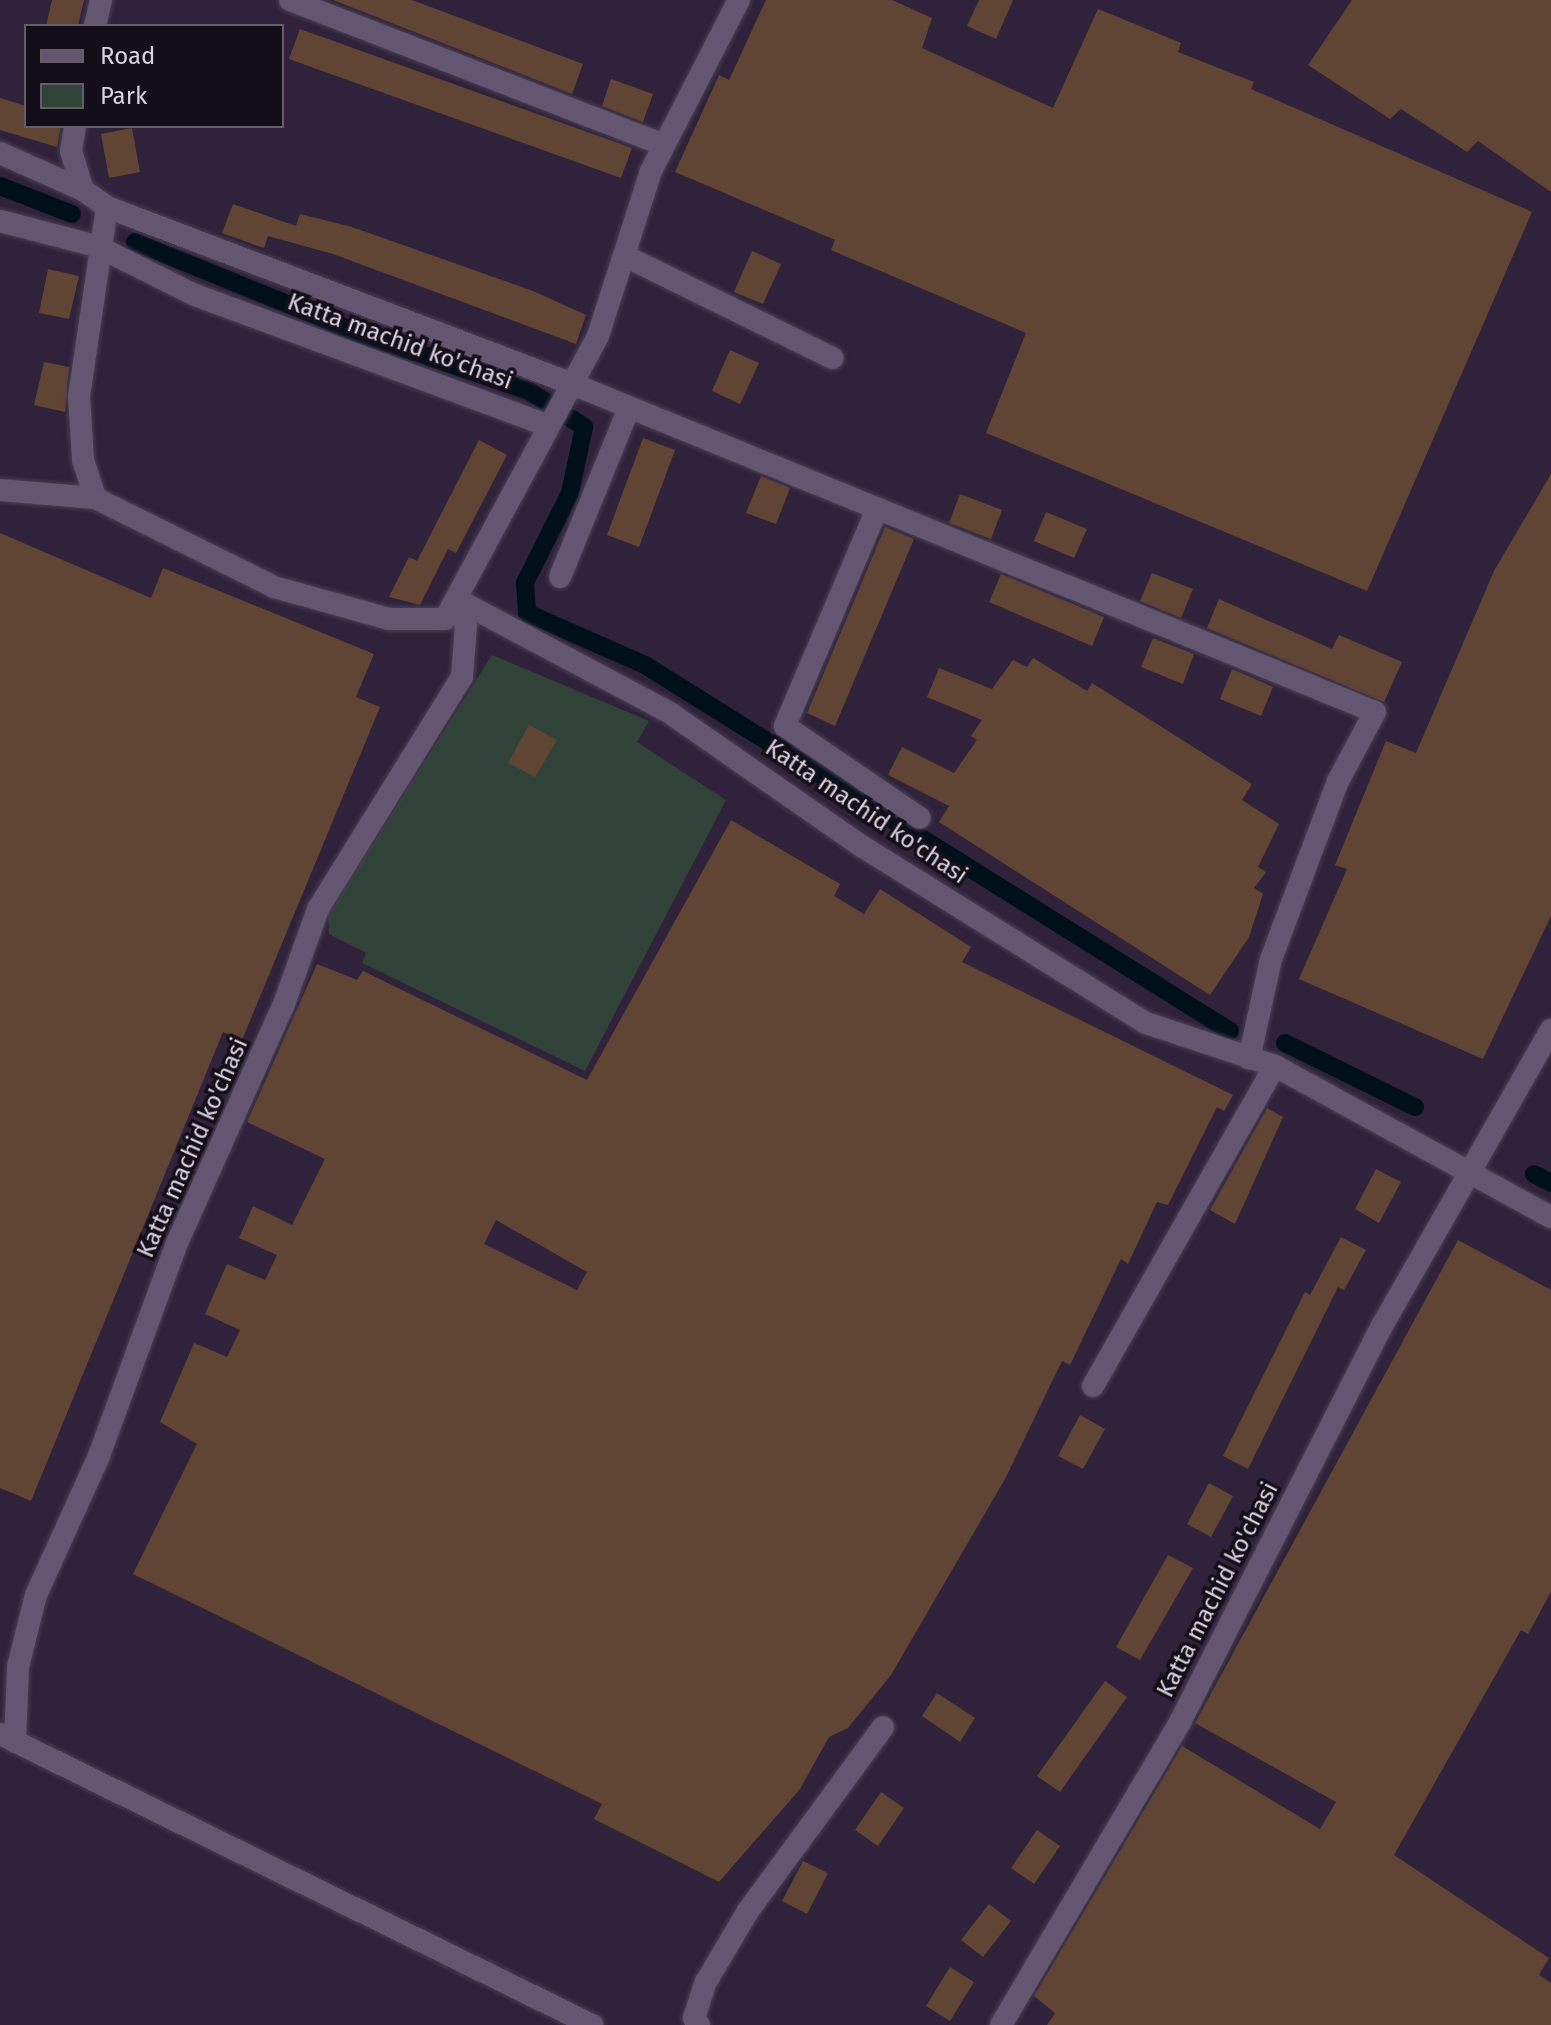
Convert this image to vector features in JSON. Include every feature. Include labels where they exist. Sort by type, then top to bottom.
[{"type":"street","points":[[95,24],[101,0]]},
{"type":"street","points":[[290,0],[662,144]]},
{"type":"street","points":[[0,490],[95,498],[274,587],[389,619],[445,619],[549,426],[575,385],[627,257],[662,144],[739,0]]},
{"type":"street","points":[[75,128],[71,151],[83,190]]},
{"type":"street","name":"Katta machid ko'chasi","points":[[0,153],[83,190],[107,207],[575,385],[1375,712],[1338,781],[1271,959],[1249,1059]]},
{"type":"street","points":[[95,498],[83,460],[79,396],[97,246],[107,207]]},
{"type":"street","name":"Katta machid ko'chasi","points":[[0,221],[97,246],[195,295],[549,426]]},
{"type":"street","points":[[627,257],[832,358]]},
{"type":"street","points":[[560,577],[629,408]]},
{"type":"street","name":"Katta machid ko'chasi","points":[[877,509],[785,726],[920,818]]},
{"type":"street","name":"Katta machid ko'chasi","points":[[456,599],[670,713],[863,847],[1146,1023],[1275,1066],[1471,1173]]},
{"type":"street","name":"Katta machid ko'chasi","points":[[8,1738],[18,1667],[36,1595],[99,1456],[177,1243],[284,1004],[318,909],[462,677],[466,625],[456,599]]},
{"type":"street","name":"Katta machid ko'chasi","points":[[1001,2025],[1180,1722],[1382,1326],[1551,1030]]},
{"type":"street","points":[[1093,1386],[1275,1066]]},
{"type":"street","points":[[1471,1173],[1551,1217]]},
{"type":"street","points":[[699,2025],[694,2018],[706,1982],[748,1911],[883,1727]]},
{"type":"street","points":[[8,1738],[592,2025]]},
{"type":"green space","points":[[492,655],[649,721],[637,742],[726,800],[585,1071],[362,963],[366,953],[329,934],[328,915]]},
{"type":"building","points":[[52,0],[84,0],[78,24],[46,24]]},
{"type":"building","points":[[333,0],[412,0],[583,64],[572,94]]},
{"type":"building","points":[[766,0],[892,0],[932,18],[922,48],[1053,108],[1098,9],[1181,43],[1178,52],[1254,82],[1251,89],[1532,212],[1367,591],[986,433],[1026,333],[831,250],[835,240],[675,172],[719,75],[729,80]]},
{"type":"building","points":[[979,0],[1013,0],[996,39],[967,26]]},
{"type":"building","points":[[1352,0],[1551,0],[1551,192],[1478,141],[1467,152],[1401,109],[1390,119],[1308,65]]},
{"type":"building","points":[[300,29],[632,148],[621,178],[289,59]]},
{"type":"building","points":[[611,79],[653,94],[643,122],[602,106]]},
{"type":"building","points":[[0,98],[24,105],[24,128],[61,128],[57,147],[0,130]]},
{"type":"building","points":[[132,128],[140,172],[109,178],[101,134]]},
{"type":"building","points":[[233,204],[296,226],[300,214],[352,227],[533,291],[586,315],[576,344],[333,254],[268,236],[264,248],[222,233]]},
{"type":"building","points":[[752,251],[781,264],[763,304],[734,292]]},
{"type":"building","points":[[48,269],[79,276],[69,319],[39,313]]},
{"type":"building","points":[[730,350],[759,363],[740,404],[712,391]]},
{"type":"building","points":[[44,362],[69,367],[65,412],[34,405]]},
{"type":"building","points":[[643,438],[675,450],[639,547],[607,535]]},
{"type":"building","points":[[479,440],[507,455],[456,553],[448,549],[420,605],[389,597],[409,557],[417,561]]},
{"type":"building","points":[[1551,474],[1551,916],[1483,1059],[1299,979],[1347,869],[1335,865],[1386,741],[1416,753],[1494,571]]},
{"type":"building","points":[[761,476],[790,488],[776,524],[746,513]]},
{"type":"building","points":[[960,494],[1002,510],[991,539],[949,523]]},
{"type":"building","points":[[1046,512],[1087,529],[1074,558],[1034,541]]},
{"type":"building","points":[[885,527],[914,539],[835,726],[807,713]]},
{"type":"building","points":[[0,533],[151,598],[163,568],[374,654],[356,697],[380,707],[242,1040],[223,1032],[31,1501],[0,1488]]},
{"type":"building","points":[[1152,573],[1193,589],[1181,618],[1140,601]]},
{"type":"building","points":[[1001,574],[1104,617],[1092,646],[989,602]]},
{"type":"building","points":[[1219,599],[1332,649],[1339,635],[1402,662],[1384,702],[1207,628]]},
{"type":"building","points":[[1153,638],[1194,654],[1183,684],[1141,667]]},
{"type":"building","points":[[1033,658],[1087,691],[1092,683],[1252,784],[1242,800],[1279,824],[1258,867],[1266,872],[1254,888],[1263,894],[1249,937],[1210,995],[939,822],[949,806],[888,775],[902,747],[954,773],[977,740],[971,736],[982,720],[927,697],[939,668],[992,689],[1013,660],[1027,667]]},
{"type":"building","points":[[1232,669],[1273,687],[1261,716],[1220,699]]},
{"type":"building","points":[[529,725],[557,740],[535,777],[508,763]]},
{"type":"building","points":[[731,820],[840,884],[834,896],[864,914],[880,889],[971,947],[962,962],[1233,1095],[1224,1111],[1217,1107],[1168,1205],[1157,1202],[1128,1264],[1121,1259],[1070,1365],[1062,1361],[1005,1479],[891,1675],[848,1728],[829,1737],[800,1789],[719,1882],[594,1819],[602,1804],[133,1574],[197,1444],[160,1422],[194,1343],[227,1357],[240,1330],[205,1314],[227,1264],[265,1280],[277,1255],[239,1238],[253,1206],[292,1225],[325,1159],[247,1122],[317,964],[357,980],[363,971],[587,1080]],"holes":[[[496,1220],[587,1272],[577,1290],[484,1244]]]},
{"type":"building","points":[[1267,1108],[1283,1117],[1235,1224],[1210,1210]]},
{"type":"building","points":[[1376,1169],[1401,1182],[1379,1223],[1355,1209]]},
{"type":"building","points":[[1341,1237],[1366,1250],[1344,1290],[1338,1287],[1248,1469],[1223,1456],[1305,1292],[1310,1295]]},
{"type":"building","points":[[1458,1240],[1551,1290],[1551,1592],[1528,1634],[1521,1630],[1394,1855],[1549,1958],[1539,1975],[1551,1983],[1551,2025],[1047,2025],[1055,2013],[1034,1996],[1182,1746],[1320,1829],[1336,1802],[1195,1723]]},
{"type":"building","points":[[1080,1415],[1105,1429],[1083,1469],[1058,1456]]},
{"type":"building","points":[[1209,1483],[1233,1496],[1211,1537],[1187,1524]]},
{"type":"building","points":[[1168,1555],[1193,1568],[1140,1660],[1116,1647]]},
{"type":"building","points":[[1105,1681],[1127,1697],[1060,1792],[1037,1776]]},
{"type":"building","points":[[937,1693],[975,1718],[960,1742],[922,1716]]},
{"type":"building","points":[[881,1792],[904,1808],[878,1846],[855,1830]]},
{"type":"building","points":[[1037,1830],[1060,1846],[1034,1884],[1011,1868]]},
{"type":"building","points":[[803,1861],[828,1873],[807,1914],[782,1901]]},
{"type":"building","points":[[989,1904],[1011,1921],[983,1957],[961,1940]]},
{"type":"building","points":[[950,1967],[974,1982],[950,2021],[926,2006]]},
{"type":"waterway","points":[[0,186],[72,214]]},
{"type":"waterway","points":[[135,242],[355,332],[529,391],[584,427],[570,493],[525,583],[527,613],[645,665],[1230,1031]]},
{"type":"waterway","points":[[1285,1043],[1415,1107]]},
{"type":"waterway","points":[[1534,1174],[1551,1183]]}]
